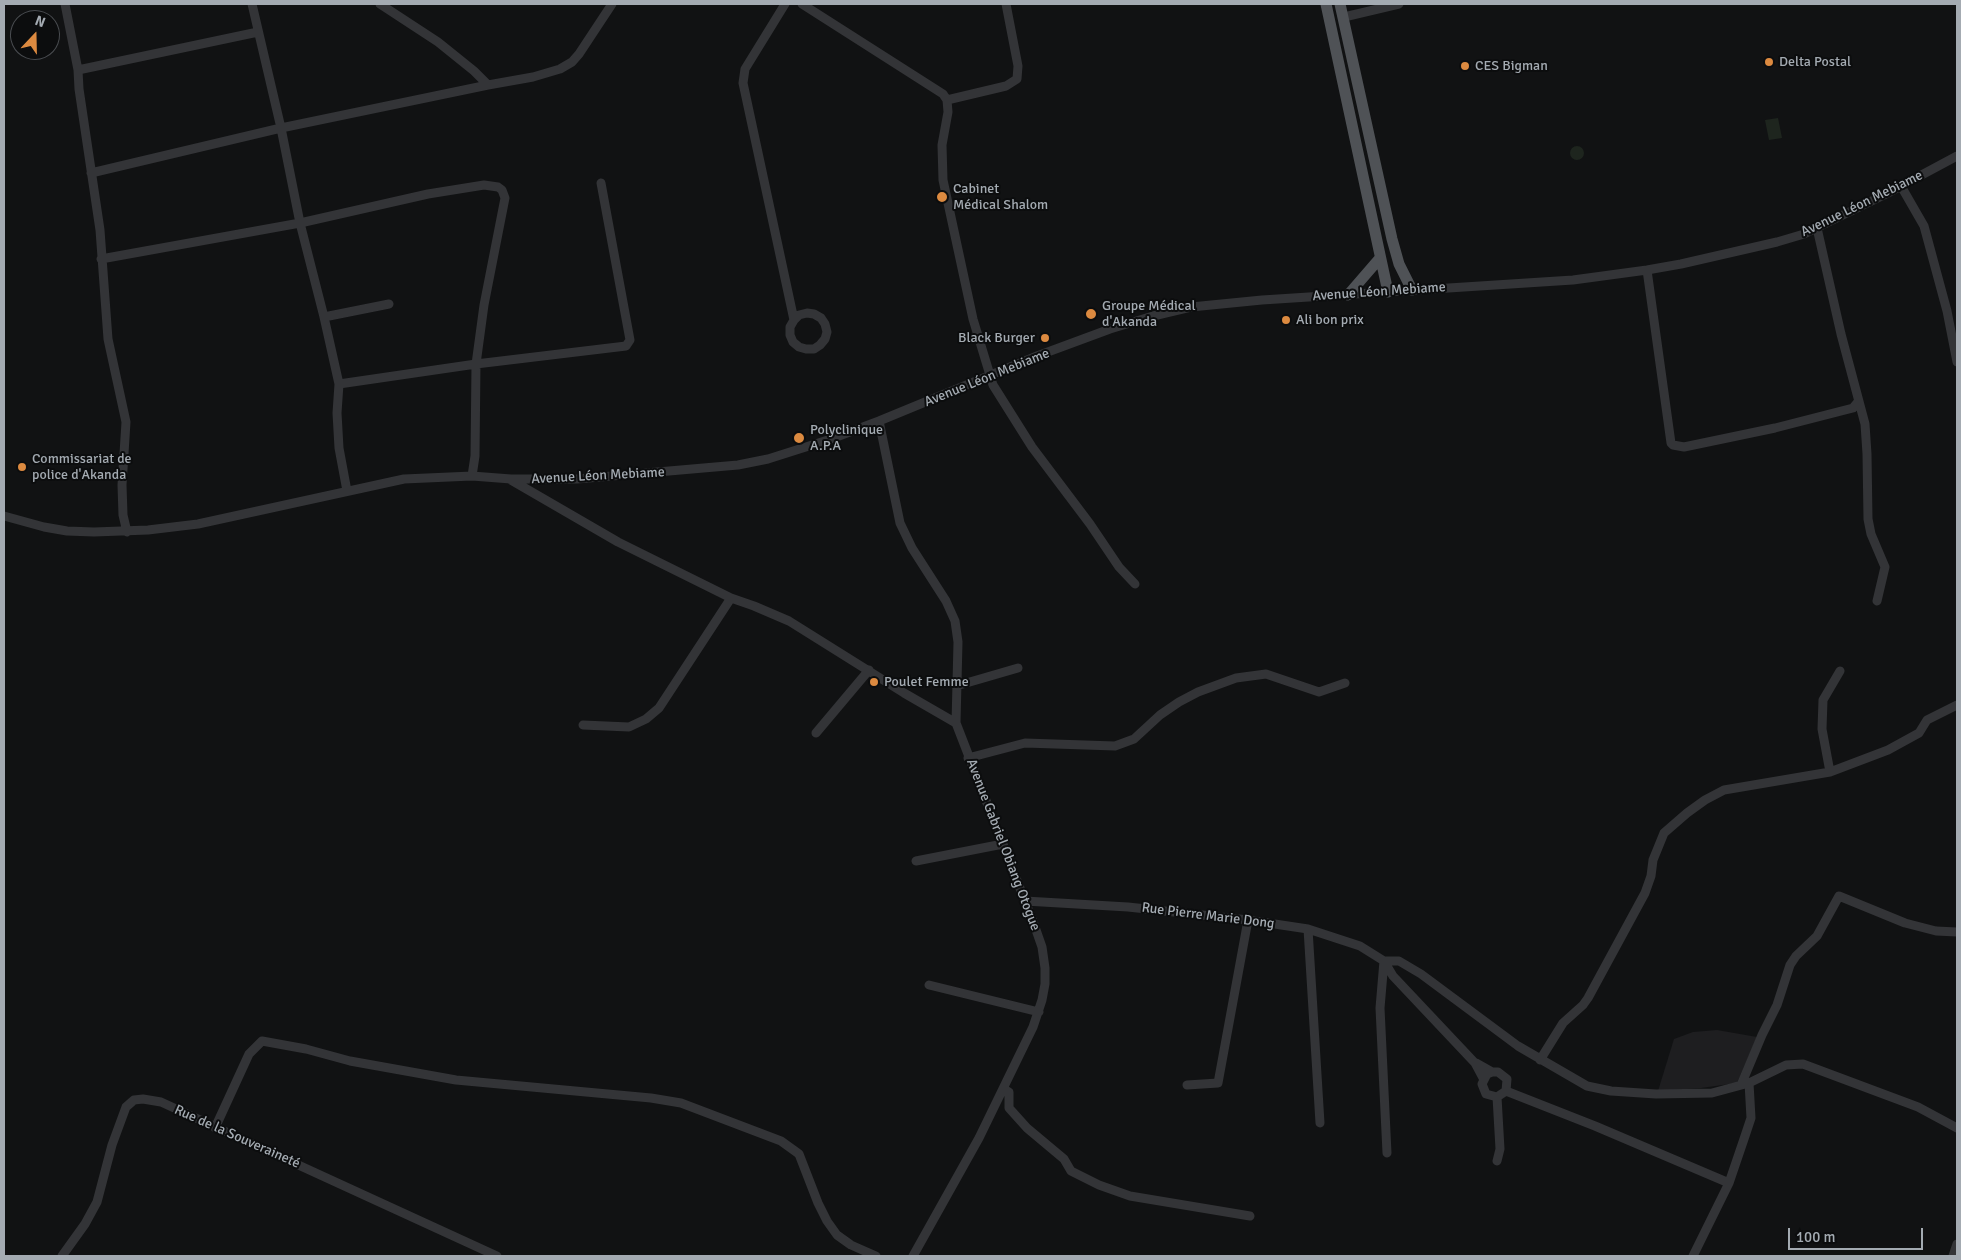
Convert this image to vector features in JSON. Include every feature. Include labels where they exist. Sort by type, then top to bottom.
[{"type":"main road","points":[[1326,4],[1388,292]]},
{"type":"main road","points":[[1340,4],[1392,239],[1399,264],[1412,290]]},
{"type":"main road","points":[[1348,295],[1380,258]]},
{"type":"street","points":[[65,4],[78,70],[79,89],[100,230],[108,339],[126,422],[122,485],[123,515],[127,532]]},
{"type":"street","points":[[252,4],[281,128],[300,223],[339,384],[337,413],[339,448],[347,491]]},
{"type":"street","points":[[380,4],[438,42],[488,85]]},
{"type":"street","points":[[91,173],[281,128],[534,77],[560,69],[572,62],[580,54],[612,4]]},
{"type":"street","points":[[785,4],[742,75],[794,320],[790,327],[790,335],[793,342],[799,347],[806,349],[814,349],[825,339],[825,324],[821,318],[807,313],[799,315],[794,320]]},
{"type":"street","points":[[802,4],[943,94],[947,100],[948,112],[942,154],[943,180],[973,318],[989,376],[1032,447],[1090,524],[1119,567],[1135,584]]},
{"type":"street","points":[[947,100],[1006,86],[1017,79],[1018,66],[1006,4]]},
{"type":"street","points":[[1344,17],[1399,4]]},
{"type":"street","points":[[78,70],[258,32]]},
{"type":"street","name":"Avenue Léon Mebiame","points":[[4,516],[67,531],[127,532],[198,524],[404,479],[472,476],[511,479],[606,478],[725,467],[768,459],[797,451],[879,421],[1110,329],[1169,312],[1190,307],[1262,300],[1564,281],[1647,270],[1777,242],[1817,228],[1957,156]]},
{"type":"street","points":[[339,384],[476,364],[623,347],[628,344],[630,340],[602,183]]},
{"type":"street","points":[[101,259],[300,223],[428,194],[494,185],[502,190],[505,198],[484,305],[476,364],[475,456],[472,476]]},
{"type":"street","points":[[1901,186],[1924,226],[1957,362]]},
{"type":"street","points":[[1817,228],[1864,424],[1868,454],[1868,519],[1885,566],[1876,601]]},
{"type":"street","points":[[1647,270],[1671,443],[1673,445],[1684,447],[1775,428],[1854,408],[1858,402]]},
{"type":"street","points":[[324,317],[389,304]]},
{"type":"street","name":"Avenue Gabriel Obiang Otogue","points":[[879,421],[900,523],[912,548],[946,601],[955,621],[958,642],[956,723],[1040,940],[1044,961],[1045,984],[1039,1012],[1004,1089],[913,1256]]},
{"type":"street","points":[[511,479],[594,530],[731,598],[789,621],[956,723]]},
{"type":"street","points":[[583,725],[629,727],[646,719],[659,708],[731,598]]},
{"type":"street","points":[[956,686],[1018,668]]},
{"type":"street","points":[[816,733],[869,670]]},
{"type":"street","points":[[1830,772],[1822,730],[1823,700],[1840,671]]},
{"type":"street","points":[[968,758],[1025,743],[1115,746],[1134,739],[1179,702],[1198,692],[1236,678],[1266,674],[1319,692],[1344,683]]},
{"type":"street","points":[[1540,1060],[1563,1023],[1583,1006],[1588,998],[1645,893],[1659,845],[1664,833],[1672,826],[1706,800],[1724,790],[1830,772],[1888,750],[1919,732],[1927,720],[1957,705]]},
{"type":"street","points":[[916,861],[1003,844]]},
{"type":"street","points":[[1693,1256],[1729,1183],[1751,1118],[1745,1084],[1762,1035],[1777,1005],[1790,965],[1796,956],[1817,936],[1839,896],[1905,923],[1936,931],[1957,932]]},
{"type":"street","name":"Rue Pierre Marie Dong","points":[[1025,901],[1128,907],[1248,920],[1308,929],[1360,946],[1384,961]]},
{"type":"street","points":[[1187,1085],[1218,1083],[1248,920]]},
{"type":"street","points":[[1308,929],[1320,1123]]},
{"type":"street","points":[[1384,961],[1399,961],[1421,974],[1518,1046],[1588,1086],[1656,1094],[1712,1093],[1745,1084],[1786,1065],[1803,1064],[1918,1107],[1957,1128]]},
{"type":"street","points":[[1384,961],[1393,976],[1475,1063],[1483,1078],[1483,1090],[1491,1097],[1497,1097],[1506,1091],[1508,1085],[1503,1075],[1492,1072],[1475,1063]]},
{"type":"street","points":[[1384,961],[1381,987],[1381,1017],[1387,1153]]},
{"type":"street","points":[[929,985],[1039,1012]]},
{"type":"street","points":[[215,1128],[249,1054],[262,1041],[306,1049],[350,1061],[456,1080],[651,1098],[681,1103],[781,1141],[799,1154],[827,1222],[837,1235],[851,1245],[876,1256]]},
{"type":"street","points":[[1483,1078],[1492,1072]]},
{"type":"street","points":[[1004,1089],[1009,1092],[1009,1108],[1027,1128],[1064,1159],[1071,1171],[1099,1185],[1130,1196],[1250,1216]]},
{"type":"street","points":[[1506,1091],[1729,1183]]},
{"type":"street","points":[[1497,1097],[1500,1149],[1497,1161]]},
{"type":"street","name":"Rue de la Souveraineté","points":[[62,1256],[85,1224],[97,1202],[119,1124],[126,1107],[134,1100],[143,1099],[161,1102],[497,1256]]},
{"type":"street","points":[[1953,1256],[1957,1244]]},
{"type":"shaded area","points":[[1778,118],[1782,138],[1769,140],[1765,120]]},
{"type":"shaded area","points":[[1574,146],[1580,146],[1584,153],[1580,160],[1574,160],[1570,156],[1570,150]]},
{"type":"shaded area","points":[[1717,1030],[1757,1037],[1737,1083],[1658,1091],[1674,1039],[1693,1032]]},
{"type":"place","name":"Delta Postal","points":[[1769,62]]},
{"type":"place","name":"CES Bigman","points":[[1465,66]]},
{"type":"place","name":"Cabinet Médical Shalom","points":[[942,197]]},
{"type":"place","name":"Groupe Médical d'Akanda","points":[[1091,314]]},
{"type":"place","name":"Ali bon prix","points":[[1286,320]]},
{"type":"place","name":"Black Burger","points":[[1045,338]]},
{"type":"place","name":"Polyclinique A.P.A","points":[[799,438]]},
{"type":"place","name":"Commissariat de police d'Akanda","points":[[22,467]]},
{"type":"place","name":"Poulet Femme","points":[[874,682]]}]
